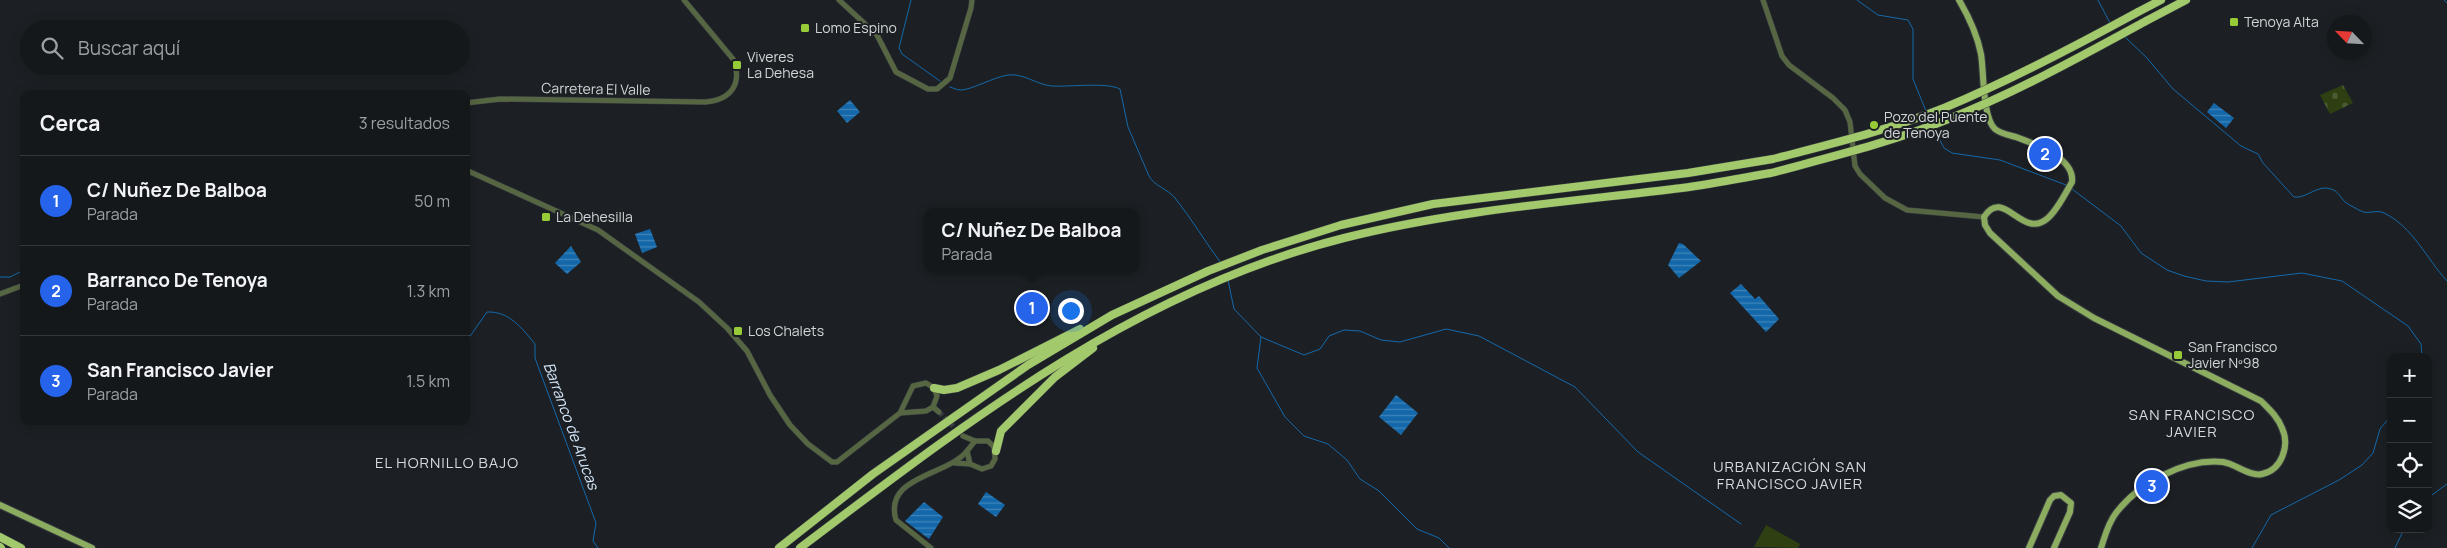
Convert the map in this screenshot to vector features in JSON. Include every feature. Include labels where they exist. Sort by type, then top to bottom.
[{"type":"highway","points":[[934,388],[944,390],[965,384],[1217,268],[1262,250],[1341,225],[1433,204],[1688,173],[1772,159],[1857,137],[1942,108],[2032,70],[2161,0]]},
{"type":"highway","points":[[800,548],[883,484],[972,420],[1048,369],[1132,321],[1232,277],[1342,239],[1437,218],[1522,205],[1685,188],[1771,173],[1860,149],[1945,121],[2034,81],[2186,0]]},
{"type":"highway","points":[[779,548],[873,474],[954,415],[1028,365],[1097,322]]},
{"type":"highway","points":[[996,451],[996,441],[1001,431],[1011,420],[1071,364],[1107,337]]},
{"type":"highway","points":[[0,537],[21,548]]},
{"type":"main road","points":[[1960,0],[1976,36],[1986,104],[1994,128],[2002,134],[2032,144],[2062,160],[2071,169],[2072,182],[2047,219],[2038,224],[2023,222],[2006,209],[1996,207],[1988,210],[1984,217],[1985,225],[1990,233],[2058,296],[2094,318],[2261,401],[2272,412],[2282,428],[2285,445],[2281,461],[2273,470],[2261,475],[2250,473],[2235,464],[2221,462],[2202,463],[2159,476],[2144,486],[2116,513],[2108,527],[2101,548]]},
{"type":"main road","points":[[2029,548],[2050,500],[2054,496],[2061,495],[2072,503],[2054,548]]},
{"type":"main road","points":[[0,505],[92,548]]},
{"type":"street","name":"Carretera El Valle","points":[[470,103],[500,99],[705,102],[724,98],[732,90],[737,69],[732,59],[684,0]]},
{"type":"street","points":[[839,0],[877,36],[896,72],[928,89],[937,89],[950,78],[969,17],[972,0]]},
{"type":"street","points":[[1763,0],[1782,56],[1788,64],[1833,98],[1845,110],[1850,122],[1855,166],[1860,174],[1885,198],[1907,210],[1984,217]]},
{"type":"street","points":[[470,172],[598,230],[700,302],[747,351],[770,395],[790,425],[808,444],[828,459],[837,462],[900,414],[909,398],[911,390],[917,384],[926,383],[934,388],[936,400],[932,407],[926,411],[918,410],[900,414]]},
{"type":"street","points":[[0,294],[20,286]]},
{"type":"street","points":[[909,398],[912,406],[918,410]]},
{"type":"street","points":[[932,407],[939,412]]},
{"type":"street","points":[[952,463],[970,464],[978,469],[987,468],[994,463],[996,451],[988,441],[975,441],[963,436],[970,464]]},
{"type":"street","points":[[931,548],[896,520],[893,502],[900,491],[923,476],[952,463],[975,441]]},
{"type":"green space","points":[[2343,85],[2353,103],[2330,114],[2320,95]]},
{"type":"green space","points":[[1766,525],[1800,544],[1798,548],[1754,547]]},
{"type":"water","points":[[850,100],[860,112],[847,123],[837,111]]},
{"type":"water","points":[[2214,103],[2234,118],[2226,128],[2207,112]]},
{"type":"water","points":[[650,229],[657,247],[642,253],[635,234]]},
{"type":"water","points":[[1679,243],[1683,244],[1701,261],[1679,278],[1668,265]]},
{"type":"water","points":[[571,246],[581,262],[567,274],[555,263]]},
{"type":"water","points":[[1741,284],[1755,299],[1759,296],[1779,319],[1766,332],[1730,293]]},
{"type":"water","points":[[1396,395],[1418,413],[1401,435],[1379,417]]},
{"type":"water","points":[[986,492],[1005,505],[996,517],[978,504]]},
{"type":"water","points":[[924,502],[943,517],[929,539],[905,521]]},
{"type":"waterway","points":[[911,0],[899,48],[902,54],[940,81]]},
{"type":"waterway","points":[[1857,0],[1878,15],[1908,20],[1913,29],[1913,79],[1926,111]]},
{"type":"waterway","points":[[2098,0],[2110,23]]},
{"type":"waterway","points":[[2444,0],[2447,3]]},
{"type":"waterway","points":[[2124,36],[2147,58],[2173,89],[2241,146],[2258,154],[2263,163],[2294,197],[2326,188],[2335,191],[2345,202],[2361,211],[2384,213],[2403,226],[2447,281]]},
{"type":"waterway","points":[[950,87],[960,90],[1002,76],[1014,75],[1052,86],[1098,85],[1120,89],[1128,127],[1149,176],[1175,198],[1221,263]]},
{"type":"waterway","points":[[1934,129],[1944,148],[1952,153],[2000,160],[2066,185]]},
{"type":"waterway","points":[[2072,189],[2121,226],[2141,253],[2167,270],[2206,281],[2228,282],[2302,273],[2342,281],[2408,326],[2421,344],[2422,353]]},
{"type":"waterway","name":"Barranco de Arucas","points":[[0,277],[10,277],[20,272]]},
{"type":"waterway","points":[[1228,280],[1234,309],[1261,337],[1304,355],[1320,349],[1329,336],[1344,330],[1360,331],[1381,340],[1400,342],[1446,329],[1479,336],[1575,387],[1638,452],[1741,524]]},
{"type":"waterway","name":"Barranco de Arucas","points":[[470,336],[487,312],[495,312],[508,317],[535,344],[535,358],[596,523],[593,541],[598,548]]},
{"type":"waterway","points":[[1261,337],[1257,368],[1285,417],[1304,436],[1328,444],[1347,460],[1360,479],[1379,491],[1417,529],[1439,538],[1449,548]]},
{"type":"waterway","points":[[2252,548],[2271,515],[2339,480],[2362,465],[2373,453],[2380,429],[2387,421]]},
{"type":"waterway","points":[[2432,495],[2447,484]]},
{"type":"waterway","points":[[2395,548],[2402,533]]},
{"type":"tunnel","points":[[939,412],[960,433]]},
{"type":"place","name":"Tenoya Alta","points":[[2234,22]]},
{"type":"place","name":"Lomo Espino","points":[[805,28]]},
{"type":"place","name":"Viveres La Dehesa","points":[[737,65]]},
{"type":"place","name":"Pozo del Puente de Tenoya","points":[[1874,125]]},
{"type":"place","name":"Barranco De Tenoya","points":[[2045,154]]},
{"type":"place","name":"La Dehesilla","points":[[546,217]]},
{"type":"place","name":"C/ Nuñez De Balboa","points":[[1032,308]]},
{"type":"place","name":"Los Chalets","points":[[738,331]]},
{"type":"place","name":"San Francisco Javier Nº98","points":[[2178,355]]},
{"type":"place","name":"San Francisco Javier","points":[[2152,486]]},
{"type":"district","name":"SAN FRANCISCO JAVIER","points":[[2192,424]]},
{"type":"district","name":"EL HORNILLO BAJO","points":[[447,463]]},
{"type":"district","name":"URBANIZACIÓN SAN FRANCISCO JAVIER","points":[[1790,476]]}]
